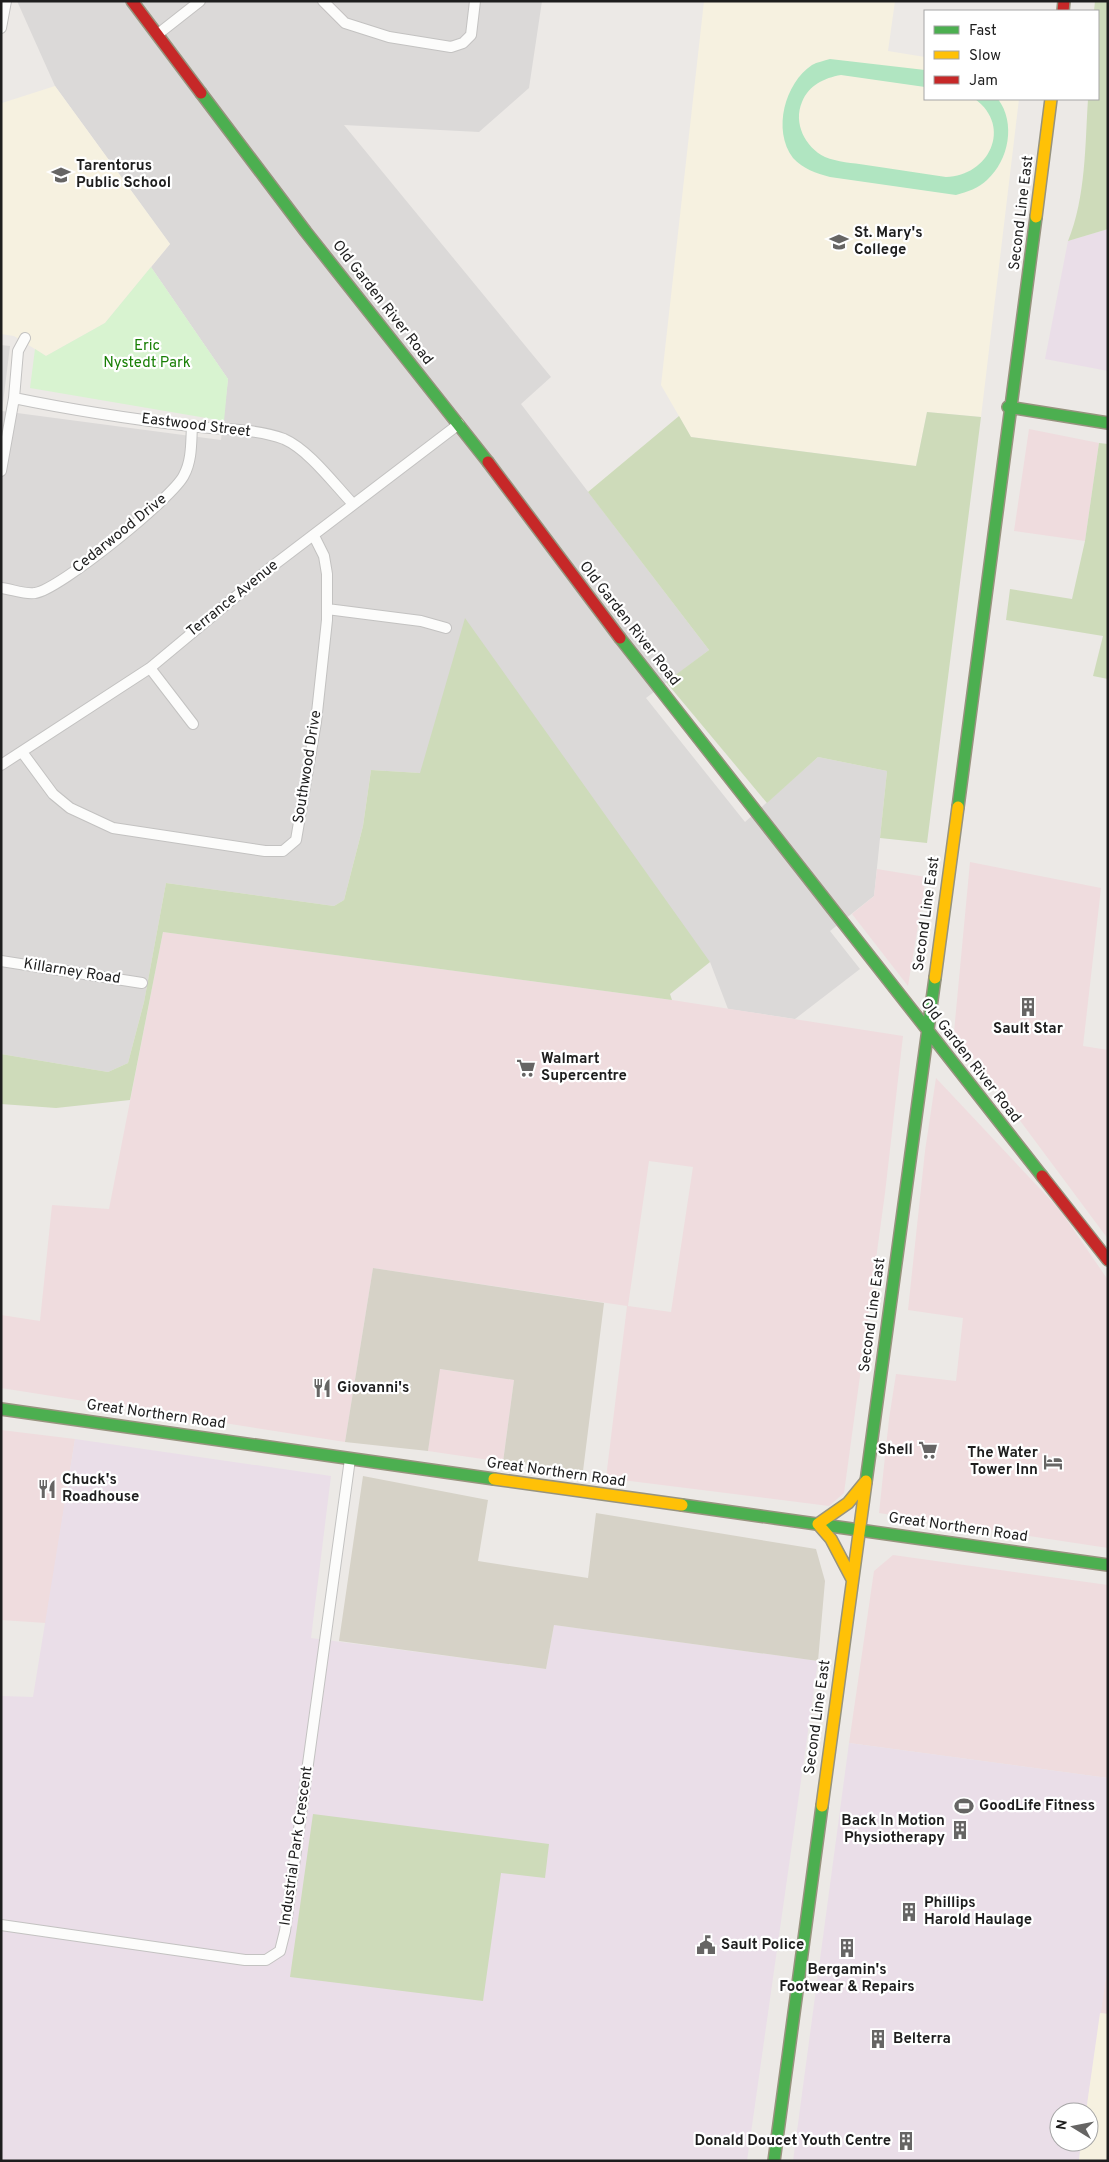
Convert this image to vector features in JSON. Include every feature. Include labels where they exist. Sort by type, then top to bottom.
[{"type":"main road","name":"Old Garden River Road","points":[[132,1],[306,232],[459,424],[614,630],[1108,1260]]},
{"type":"main road","name":"Second Line East","points":[[774,2161],[1052,100]]},
{"type":"main road","points":[[1010,407],[1108,423]]},
{"type":"main road","name":"Great Northern Road","points":[[1,1409],[1108,1565]]},
{"type":"main road","points":[[852,1579],[831,1539],[818,1524],[848,1503],[866,1481]]},
{"type":"street","points":[[2,28],[6,1]]},
{"type":"street","points":[[158,34],[200,1]]},
{"type":"street","points":[[323,1],[345,23],[389,37],[451,47],[463,43],[470,35],[475,1]]},
{"type":"street","points":[[1,471],[14,398],[18,351],[25,338]]},
{"type":"street","name":"Eastwood Street","points":[[14,398],[56,407],[192,426],[242,430],[284,439],[302,450],[352,504]]},
{"type":"street","name":"Terrance Avenue","points":[[1,765],[150,668],[270,568],[459,424]]},
{"type":"street","name":"Cedarwood Drive","points":[[1,588],[35,593],[65,579],[169,495],[184,477],[190,459],[192,426]]},
{"type":"street","name":"Southwood Drive","points":[[22,752],[58,799],[70,808],[113,828],[264,851],[283,851],[296,840],[316,722],[327,609],[327,574],[324,556],[314,536]]},
{"type":"street","points":[[327,609],[421,621],[446,628]]},
{"type":"street","points":[[150,668],[193,724]]},
{"type":"street","name":"Killarney Road","points":[[1,961],[142,982]]},
{"type":"street","name":"Industrial Park Crescent","points":[[1,1925],[245,1960],[266,1960],[280,1951],[285,1931],[350,1459]]},
{"type":"shaded area","points":[[17,1],[542,1],[529,88],[479,132],[344,125],[551,377],[521,404],[709,650],[646,698],[745,822],[818,757],[887,771],[874,896],[830,931],[860,969],[795,1019],[728,1009],[710,962],[420,773],[371,770],[363,826],[344,900],[334,906],[166,883],[144,1002],[128,1063],[108,1072],[1,1054],[1,345],[10,346],[2,411],[221,440],[228,379],[151,267],[170,244],[55,86]]},
{"type":"shaded area","name":"St. Mary's College","points":[[704,1],[895,1],[888,51],[924,57],[924,100],[1019,100],[981,417],[927,412],[916,466],[691,437],[661,385]]},
{"type":"shaded area","name":"Tarentorus Public School","points":[[55,86],[170,244],[105,323],[46,356],[14,336],[1,334],[1,107],[2,103]]},
{"type":"shaded area","points":[[1108,229],[1108,371],[1045,359],[1068,241]]},
{"type":"shaded area","points":[[1029,429],[1099,443],[1085,541],[1014,531]]},
{"type":"shaded area","points":[[970,862],[1101,888],[1083,1046],[1108,1050],[1108,1239],[954,1032]]},
{"type":"shaded area","points":[[877,869],[926,877],[908,986],[852,914],[874,896]]},
{"type":"shaded area","points":[[163,932],[672,1000],[903,1036],[885,1193],[844,1493],[829,1506],[606,1478],[627,1306],[373,1268],[345,1442],[1,1388],[1,1315],[40,1321],[52,1205],[109,1209]],"holes":[[[649,1161],[693,1167],[671,1312],[628,1306]]]},
{"type":"shaded area","points":[[936,1078],[1060,1210],[1108,1280],[1108,1548],[879,1513],[896,1374],[956,1381],[963,1318],[908,1310],[925,1151]]},
{"type":"shaded area","points":[[373,1268],[604,1303],[583,1471],[503,1462],[514,1380],[440,1369],[428,1451],[345,1442]]},
{"type":"shaded area","points":[[439,1369],[514,1380],[503,1462],[428,1451]]},
{"type":"shaded area","points":[[1,1430],[75,1439],[46,1623],[1,1620]]},
{"type":"shaded area","points":[[75,1439],[331,1476],[311,1638],[546,1669],[554,1625],[818,1661],[747,2161],[1,2161],[1,1696],[33,1697]]},
{"type":"shaded area","points":[[363,1476],[488,1500],[478,1561],[588,1578],[596,1513],[816,1549],[825,1581],[818,1661],[554,1625],[546,1669],[339,1641]]},
{"type":"shaded area","points":[[893,1555],[1108,1585],[1108,1778],[849,1743],[874,1571]]},
{"type":"shaded area","points":[[849,1743],[1108,1778],[1108,1965],[1087,2102],[1049,2102],[1049,2152],[1080,2152],[1079,2161],[793,2161]]},
{"type":"shaded area","points":[[1108,1965],[1108,2014],[1100,2013]]},
{"type":"shaded area","points":[[1100,2013],[1108,2014],[1108,2161],[1079,2161],[1080,2152],[1099,2152],[1099,2102],[1087,2102]]},
{"type":"green space","points":[[1095,1],[1108,1],[1108,229],[1068,241],[1074,224],[1081,189],[1088,100],[1099,100],[1099,10],[1094,10]]},
{"type":"green space","points":[[830,59],[924,70],[924,87],[841,75],[829,78],[813,87],[802,102],[799,118],[800,126],[807,141],[818,153],[825,157],[845,162],[946,177],[961,175],[974,168],[984,159],[991,148],[994,136],[993,123],[986,110],[976,100],[999,100],[1004,109],[1008,130],[1008,141],[1001,162],[987,180],[969,191],[956,195],[830,177],[805,168],[793,158],[787,147],[783,134],[783,121],[789,95],[795,83],[814,64]]},
{"type":"green space","name":"Eric Nystedt Park","points":[[151,267],[228,379],[224,421],[30,388],[35,349],[46,356],[105,323]]},
{"type":"green space","points":[[927,412],[981,417],[927,843],[880,838],[887,771],[818,757],[767,803],[666,682],[709,650],[588,492],[679,416],[691,437],[916,466]]},
{"type":"green space","points":[[1099,443],[1108,444],[1108,679],[1093,676],[1103,636],[1006,620],[1010,589],[1072,599],[1085,541]]},
{"type":"green space","points":[[465,618],[710,962],[670,994],[672,1000],[163,932],[130,1100],[56,1108],[1,1104],[1,1054],[108,1072],[128,1063],[144,1002],[166,883],[334,906],[344,900],[363,826],[371,770],[420,773]]},
{"type":"green space","points":[[313,1814],[549,1844],[545,1878],[501,1873],[483,2001],[290,1977]]},
{"type":"traffic: fast","points":[[201,93],[306,232],[488,462]]},
{"type":"traffic: fast","points":[[958,807],[1036,217]]},
{"type":"traffic: fast","points":[[1008,407],[1108,423]]},
{"type":"traffic: fast","points":[[620,638],[1042,1176]]},
{"type":"traffic: fast","points":[[866,1482],[935,978]]},
{"type":"traffic: fast","points":[[1,1409],[494,1479]]},
{"type":"traffic: fast","points":[[682,1505],[859,1530]]},
{"type":"traffic: fast","points":[[859,1530],[1108,1565]]},
{"type":"traffic: fast","points":[[774,2161],[822,1806]]},
{"type":"traffic: slow","points":[[1036,217],[1051,100]]},
{"type":"traffic: slow","points":[[935,978],[958,807]]},
{"type":"traffic: slow","points":[[494,1479],[682,1505]]},
{"type":"traffic: slow","points":[[818,1524],[848,1503],[866,1481]]},
{"type":"traffic: slow","points":[[822,1806],[866,1482]]},
{"type":"traffic: slow","points":[[818,1524],[831,1539],[852,1579]]},
{"type":"traffic: jam","points":[[132,1],[201,93]]},
{"type":"traffic: jam","points":[[1063,10],[1064,1]]},
{"type":"traffic: jam","points":[[488,462],[620,638]]},
{"type":"traffic: jam","points":[[1042,1176],[1108,1260]]},
{"type":"place","name":"Tarentorus Public School","points":[[61,175]]},
{"type":"place","name":"St. Mary's College","points":[[839,242]]},
{"type":"place","name":"Sault Star","points":[[1028,1007]]},
{"type":"place","name":"Walmart Supercentre","points":[[526,1068]]},
{"type":"place","name":"Giovanni's","points":[[322,1388]]},
{"type":"place","name":"Shell","points":[[928,1450]]},
{"type":"place","name":"The Water Tower Inn","points":[[1053,1462]]},
{"type":"place","name":"Chuck's Roadhouse","points":[[47,1489]]},
{"type":"place","name":"GoodLife Fitness","points":[[964,1806]]},
{"type":"place","name":"Back In Motion Physiotherapy","points":[[960,1830]]},
{"type":"place","name":"Phillips Harold Haulage","points":[[909,1912]]},
{"type":"place","name":"Sault Police","points":[[706,1945]]},
{"type":"place","name":"Bergamin's Footwear & Repairs","points":[[847,1948]]},
{"type":"place","name":"Belterra","points":[[878,2039]]},
{"type":"place","name":"Donald Doucet Youth Centre","points":[[906,2141]]}]
